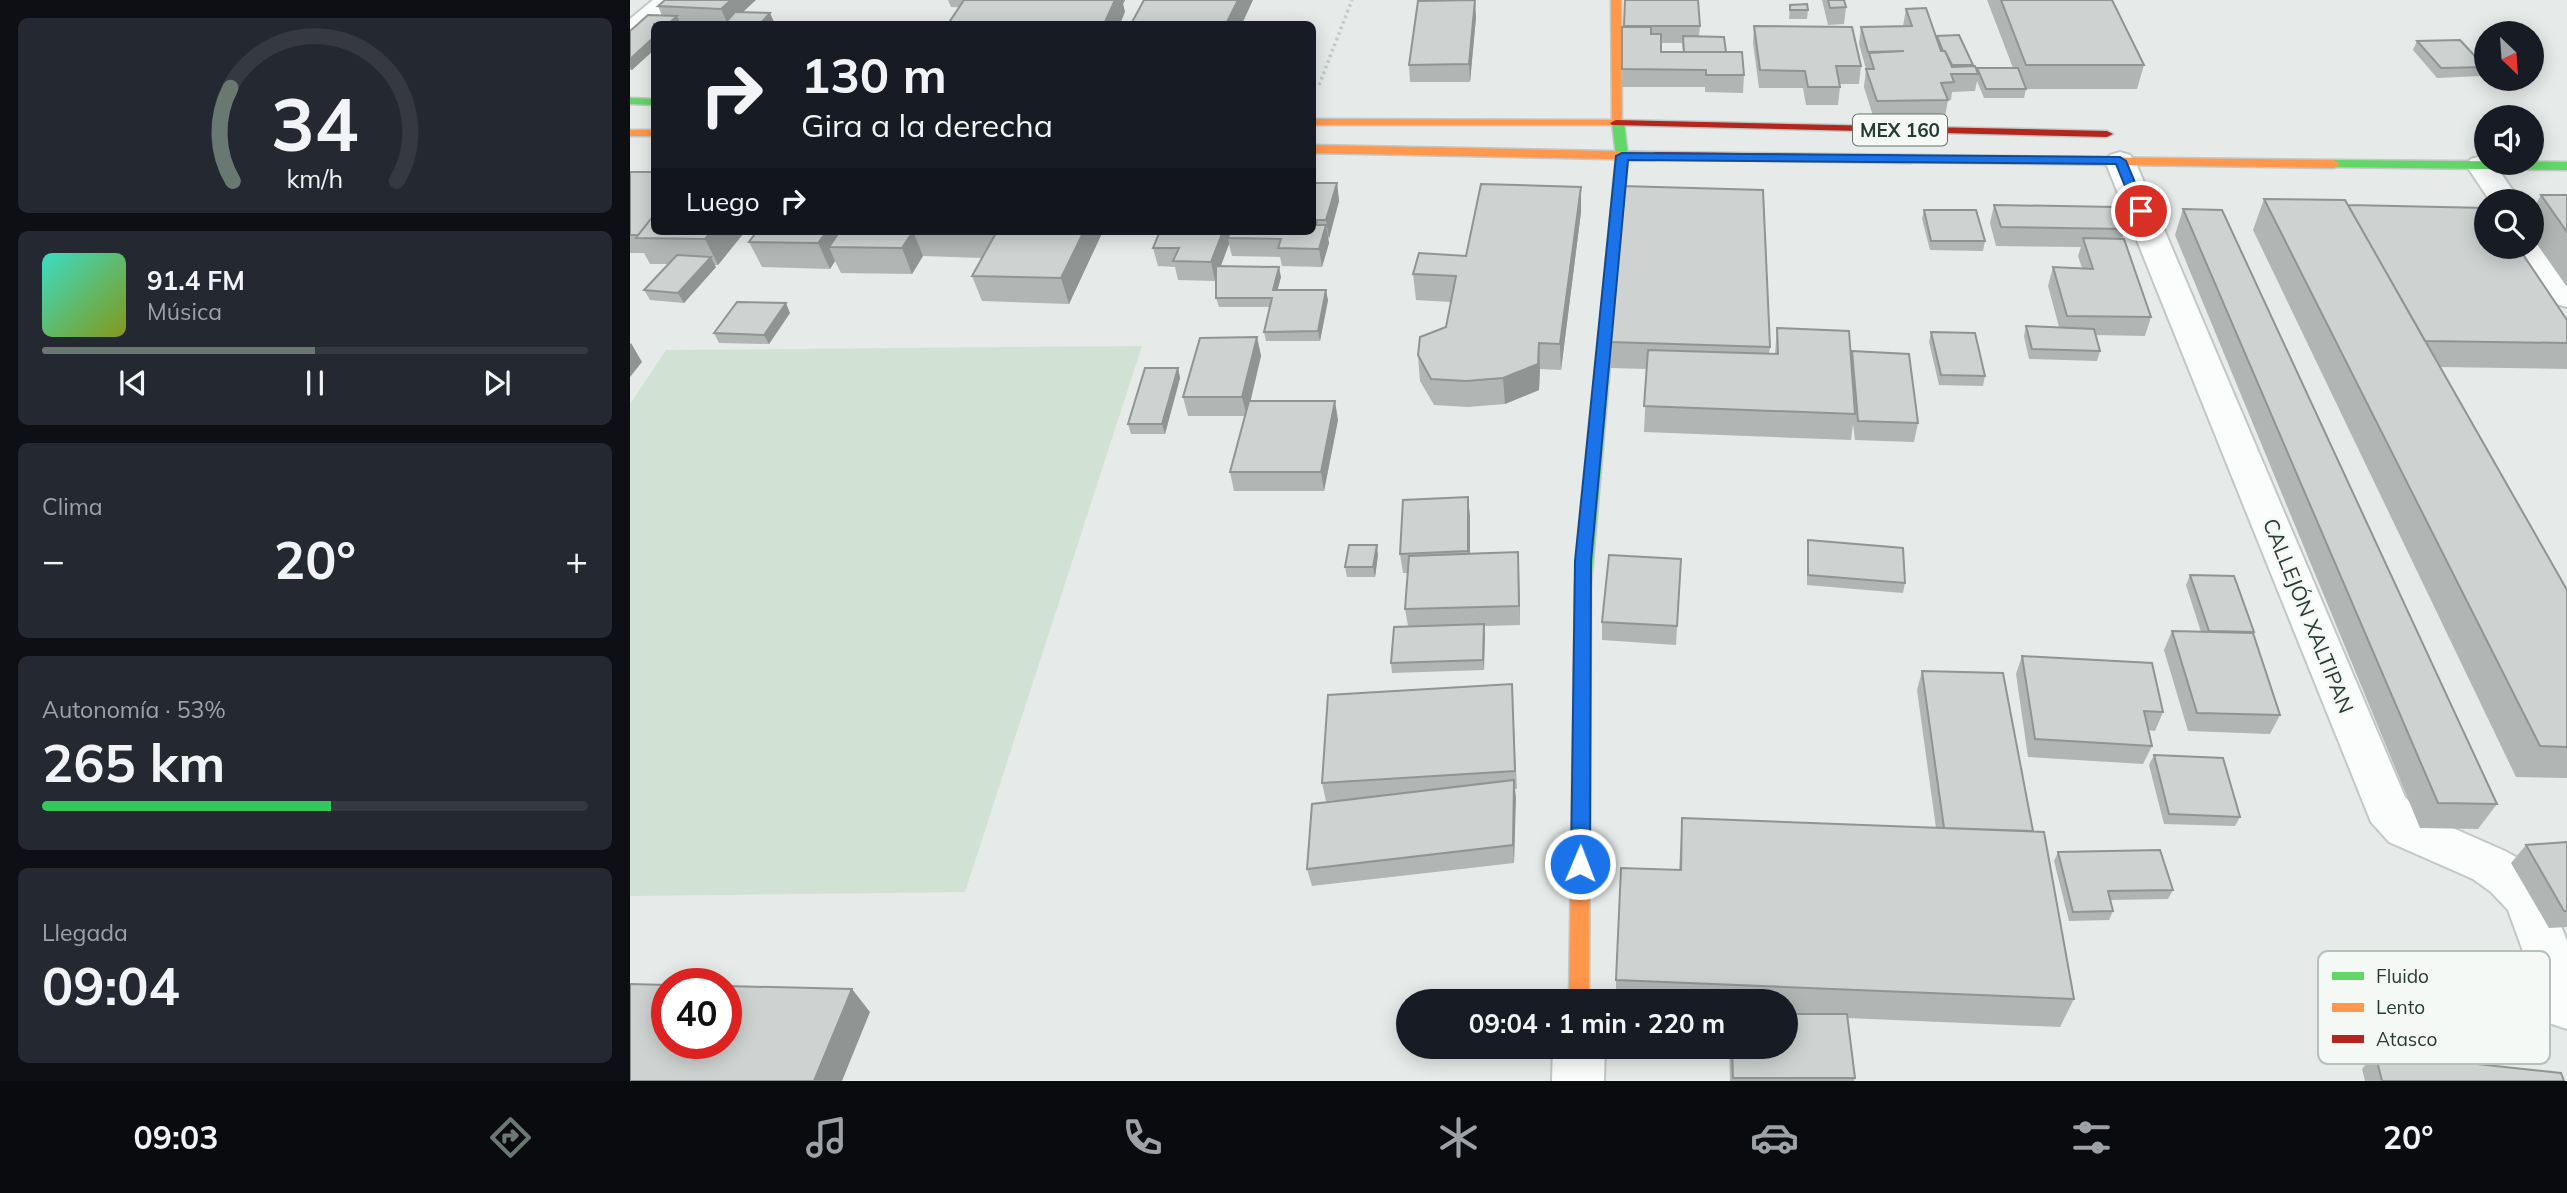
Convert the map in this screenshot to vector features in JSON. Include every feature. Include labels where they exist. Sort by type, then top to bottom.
[{"type":"main road","points":[[1579,989],[1583,561],[1622,156],[1618,124],[1616,0]]},
{"type":"main road","points":[[630,101],[651,102]]},
{"type":"main road","name":"MEX 160","points":[[1316,122],[1618,124],[2120,148],[2316,164],[2474,165]]},
{"type":"main road","points":[[630,132],[651,133]]},
{"type":"main road","points":[[2306,147],[2316,164]]},
{"type":"main road","name":"MEX 160","points":[[1316,149],[1622,156],[2120,148]]},
{"type":"main road","name":"MEX 160","points":[[2544,166],[2567,166]]},
{"type":"street","points":[[630,32],[668,0]]},
{"type":"street","name":"CALLEJÓN XALTIPAN","points":[[2120,148],[2387,809],[2405,828],[2489,865],[2508,877],[2527,898],[2547,951]]},
{"type":"street","points":[[2542,259],[2567,298]]},
{"type":"street","name":"CALLEJÓN XALTIPAN","points":[[2550,960],[2567,1006]]},
{"type":"street","points":[[1578,1081],[1579,1059]]},
{"type":"path","points":[[1317,90],[1352,0]]},
{"type":"green space","points":[[1142,346],[965,892],[630,896],[630,404],[666,350]]},
{"type":"building","points":[[665,0],[731,0],[721,9],[658,6]]},
{"type":"building","points":[[964,0],[1115,0],[1105,21],[950,21]]},
{"type":"building","points":[[1144,0],[1238,0],[1228,21],[1133,21]]},
{"type":"building","points":[[1475,0],[1469,64],[1409,65],[1418,1]]},
{"type":"building","points":[[1625,0],[1698,0],[1700,26],[1624,26]]},
{"type":"building","points":[[1828,0],[1844,0],[1846,7],[1830,8]]},
{"type":"building","points":[[2001,0],[2112,0],[2144,65],[2026,65]]},
{"type":"building","points":[[1807,4],[1808,10],[1790,10],[1790,5]]},
{"type":"building","points":[[1926,8],[1941,51],[1945,51],[1952,67],[1975,66],[1978,74],[1951,74],[1954,82],[1941,83],[1948,100],[1877,101],[1866,69],[1874,69],[1869,53],[1904,51],[1868,52],[1861,27],[1912,26],[1906,9]]},
{"type":"building","points":[[735,12],[770,13],[763,21],[727,21]]},
{"type":"building","points":[[648,15],[677,16],[671,21],[651,21],[651,40],[630,59],[630,31]]},
{"type":"building","points":[[1754,26],[1852,27],[1861,66],[1836,66],[1840,87],[1808,87],[1805,71],[1760,70]]},
{"type":"building","points":[[1622,27],[1651,27],[1651,34],[1661,34],[1661,52],[1742,52],[1744,75],[1706,75],[1706,70],[1622,69]]},
{"type":"building","points":[[1959,35],[1973,65],[1952,65],[1937,36]]},
{"type":"building","points":[[1683,36],[1724,37],[1726,52],[1684,52]]},
{"type":"building","points":[[2460,40],[2474,55],[2474,67],[2441,68],[2417,41]]},
{"type":"building","points":[[1977,68],[2018,68],[2026,89],[1986,89]]},
{"type":"building","points":[[651,172],[651,219],[638,235],[630,235],[630,173]]},
{"type":"building","points":[[1316,183],[1337,183],[1326,220],[1317,220],[1316,225]]},
{"type":"building","points":[[1481,184],[1581,187],[1560,344],[1539,343],[1538,364],[1503,378],[1466,381],[1431,379],[1418,355],[1420,337],[1446,327],[1456,276],[1413,274],[1419,253],[1466,256]]},
{"type":"building","points":[[1621,186],[1763,190],[1770,347],[1610,342]]},
{"type":"building","points":[[2544,195],[2567,195],[2567,232],[2544,199]]},
{"type":"building","points":[[2264,199],[2345,200],[2567,590],[2567,747],[2540,746]]},
{"type":"building","points":[[1994,205],[2116,207],[2125,229],[2001,227]]},
{"type":"building","points":[[2348,205],[2474,208],[2474,259],[2526,259],[2567,320],[2567,343],[2425,341]]},
{"type":"building","points":[[2183,209],[2222,210],[2497,804],[2438,803]]},
{"type":"building","points":[[1924,210],[1976,210],[1985,241],[1931,241]]},
{"type":"building","points":[[651,219],[651,235],[708,235],[705,239],[636,238]]},
{"type":"building","points":[[1316,225],[1326,225],[1319,249],[1278,248],[1281,239],[1228,238],[1229,235],[1316,235]]},
{"type":"building","points":[[754,235],[824,235],[818,243],[749,242]]},
{"type":"building","points":[[837,235],[910,235],[902,248],[829,247]]},
{"type":"building","points":[[995,235],[1082,235],[1061,278],[972,276]]},
{"type":"building","points":[[1158,235],[1221,235],[1211,262],[1173,261],[1179,248],[1153,248]]},
{"type":"building","points":[[2083,238],[2124,239],[2151,317],[2067,316],[2053,267],[2093,269]]},
{"type":"building","points":[[677,255],[711,257],[678,293],[644,290]]},
{"type":"building","points":[[1216,266],[1279,267],[1273,290],[1326,290],[1318,331],[1264,332],[1272,298],[1216,298]]},
{"type":"building","points":[[737,302],[786,303],[764,335],[714,333]]},
{"type":"building","points":[[2026,326],[2094,329],[2100,351],[2032,349]]},
{"type":"building","points":[[1777,328],[1849,331],[1855,414],[1644,406],[1648,350],[1778,354]]},
{"type":"building","points":[[1931,332],[1975,333],[1985,376],[1941,375]]},
{"type":"building","points":[[1257,337],[1242,397],[1183,397],[1200,338]]},
{"type":"building","points":[[1852,351],[1909,354],[1918,423],[1858,421]]},
{"type":"building","points":[[1145,368],[1178,368],[1162,424],[1128,424]]},
{"type":"building","points":[[1249,401],[1335,401],[1321,472],[1230,472]]},
{"type":"building","points":[[1468,497],[1468,551],[1400,554],[1403,500]]},
{"type":"building","points":[[1808,540],[1903,548],[1905,583],[1808,575]]},
{"type":"building","points":[[1349,545],[1377,545],[1373,567],[1345,567]]},
{"type":"building","points":[[1518,552],[1519,606],[1405,609],[1409,556]]},
{"type":"building","points":[[1609,555],[1681,559],[1677,626],[1602,622]]},
{"type":"building","points":[[2190,575],[2234,576],[2254,632],[2209,631]]},
{"type":"building","points":[[1484,624],[1483,660],[1391,663],[1394,627]]},
{"type":"building","points":[[2172,631],[2253,633],[2280,715],[2197,713]]},
{"type":"building","points":[[2022,656],[2152,663],[2163,712],[2144,711],[2152,746],[2035,739]]},
{"type":"building","points":[[1922,671],[2003,673],[2033,831],[1944,828]]},
{"type":"building","points":[[1512,684],[1515,771],[1322,783],[1328,695]]},
{"type":"building","points":[[2154,755],[2223,758],[2240,817],[2169,814]]},
{"type":"building","points":[[1514,780],[1513,845],[1307,869],[1312,804]]},
{"type":"building","points":[[1682,818],[2044,832],[2074,999],[1616,980],[1621,868],[1681,870]]},
{"type":"building","points":[[2567,842],[2567,911],[2564,911],[2526,845]]},
{"type":"building","points":[[2160,850],[2173,890],[2108,891],[2113,911],[2073,912],[2058,852]]},
{"type":"building","points":[[630,984],[651,985],[651,1059],[742,1059],[742,986],[852,989],[814,1081],[630,1081]]},
{"type":"building","points":[[1798,1014],[1847,1014],[1855,1078],[1733,1078],[1732,1059],[1798,1059]]},
{"type":"building","points":[[2378,1064],[2477,1064],[2561,1073],[2564,1081],[2382,1081]]},
{"type":"traffic: fast","points":[[630,101],[651,102]]},
{"type":"traffic: fast","points":[[1583,585],[1622,156],[1618,123]]},
{"type":"traffic: fast","points":[[2334,164],[2567,166]]},
{"type":"traffic: slow","points":[[1616,0],[1618,123]]},
{"type":"traffic: slow","points":[[1316,122],[1616,123]]},
{"type":"traffic: slow","points":[[630,133],[651,133]]},
{"type":"traffic: slow","points":[[1316,149],[1655,156]]},
{"type":"traffic: slow","points":[[1911,159],[2334,164]]},
{"type":"traffic: slow","points":[[1579,989],[1583,585]]},
{"type":"traffic: jam","points":[[1616,123],[2107,134]]},
{"type":"traffic: jam","points":[[1655,156],[1911,159]]},
{"type":"route","points":[[1580,864],[1583,561],[1622,156],[2120,161],[2141,211]]}]
